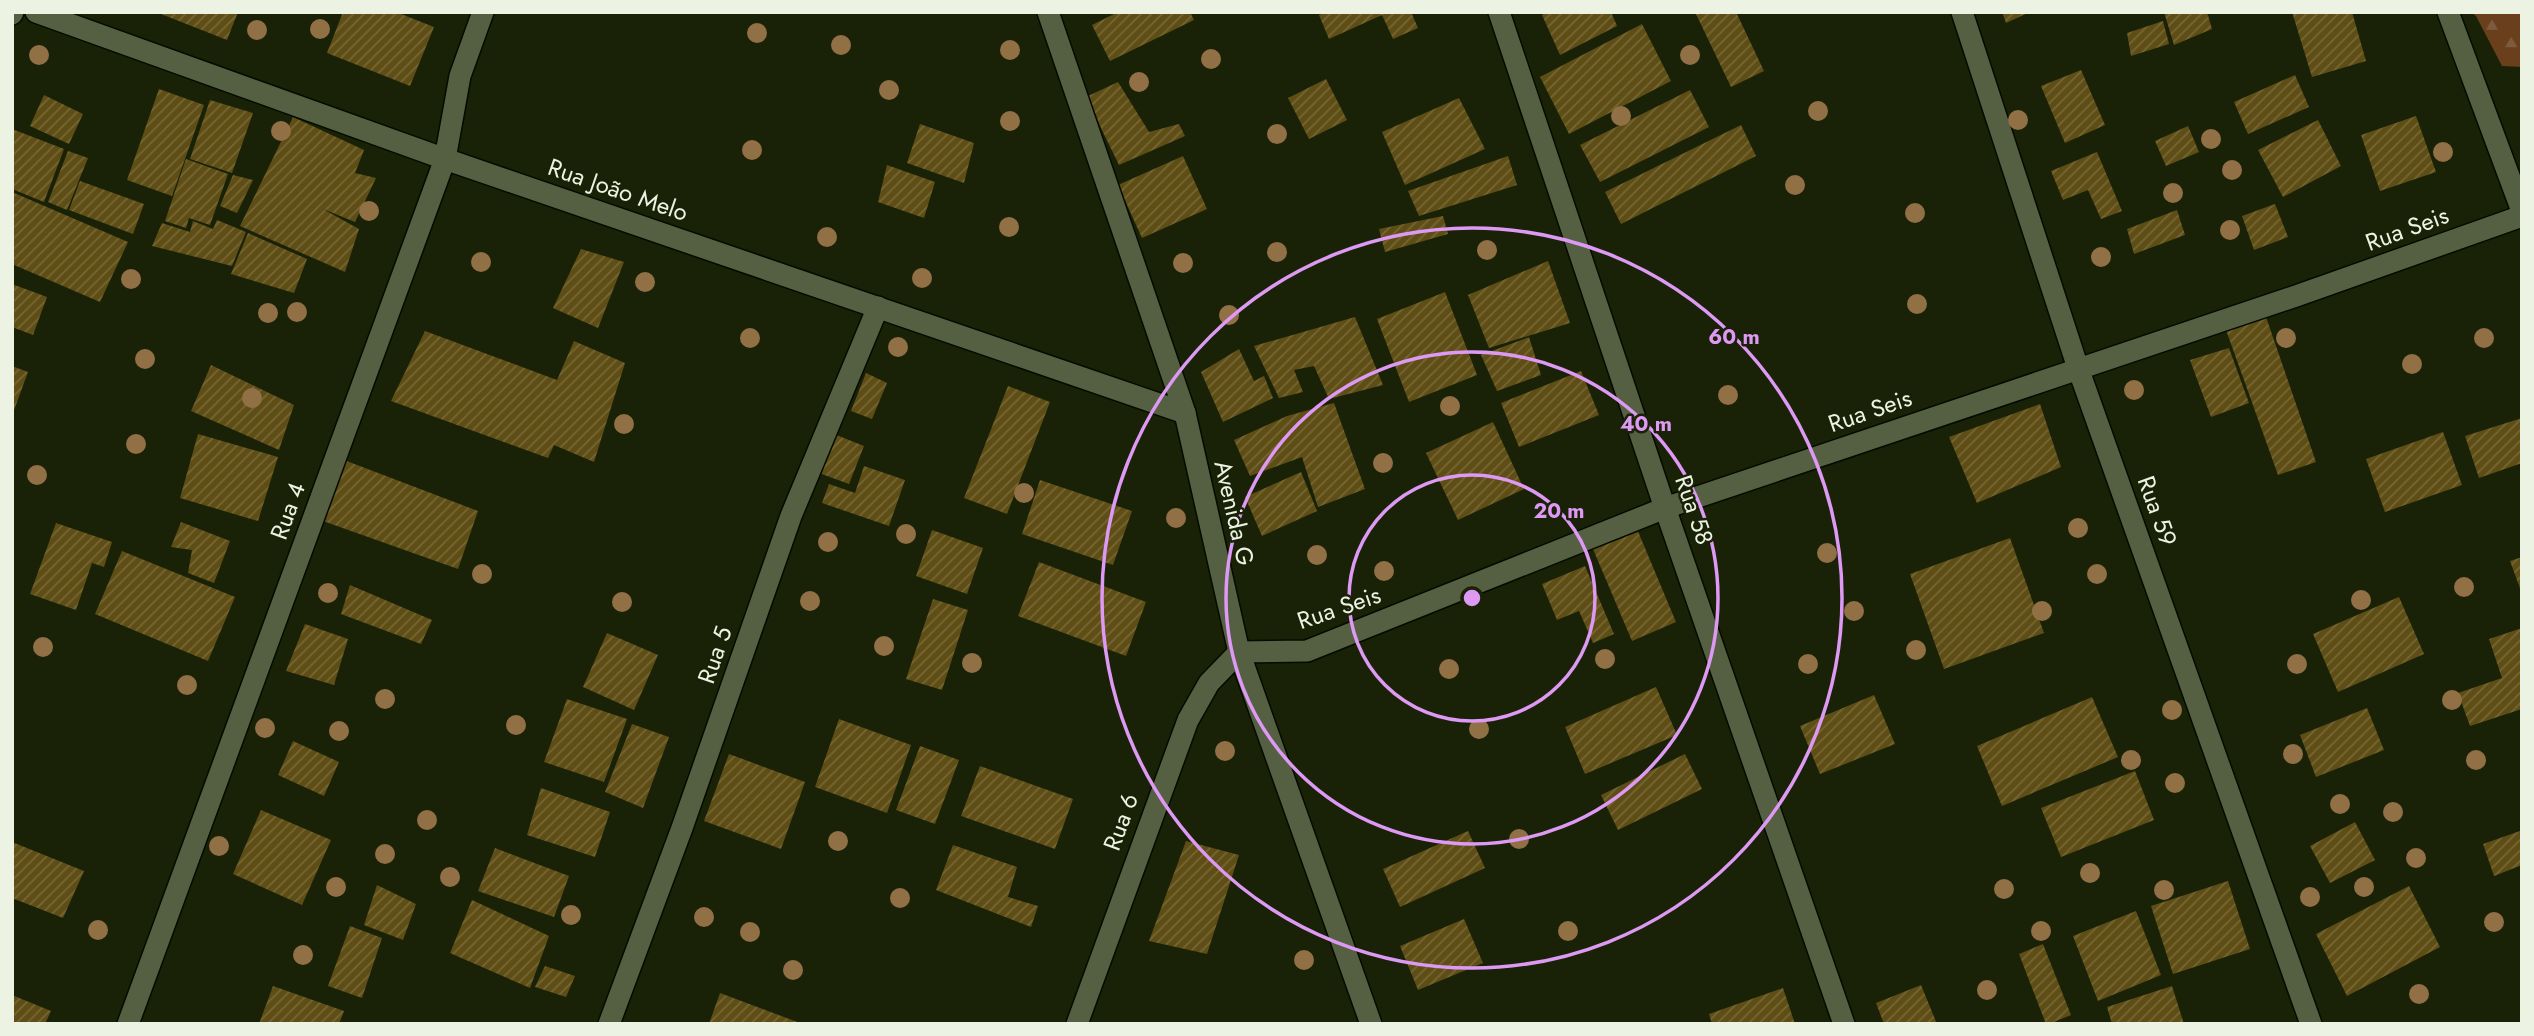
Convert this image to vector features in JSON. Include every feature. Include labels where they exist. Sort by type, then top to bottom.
[{"type":"street","name":"Rua João Melo","points":[[36,12],[445,159],[1185,414]]},
{"type":"street","name":"Rua 4","points":[[128,1024],[445,159],[460,76],[482,12]]},
{"type":"street","name":"Avenida G","points":[[1048,12],[1185,414],[1239,652],[1371,1024]]},
{"type":"street","name":"Rua 58","points":[[1499,12],[1665,508],[1844,1024]]},
{"type":"street","name":"Rua 59","points":[[1962,12],[2078,368],[2311,1024]]},
{"type":"street","points":[[2448,12],[2522,214]]},
{"type":"street","name":"Rua Seis","points":[[1239,652],[1307,651],[1665,508],[2296,296],[2522,214]]},
{"type":"street","name":"Rua 5","points":[[608,1024],[682,828],[791,516],[878,307]]},
{"type":"street","name":"Rua 6","points":[[1077,1024],[1188,720],[1209,683],[1239,652]]},
{"type":"green space","points":[[2471,12],[2522,12],[2522,67],[2502,66],[2476,16]]},
{"type":"building","points":[[156,12],[238,12],[227,40]]},
{"type":"building","points":[[343,12],[396,12],[434,27],[410,86],[327,53]]},
{"type":"building","points":[[1118,12],[1190,12],[1194,20],[1110,61],[1092,25]]},
{"type":"building","points":[[1326,12],[1411,12],[1418,28],[1393,39],[1382,15],[1329,39],[1319,15]]},
{"type":"building","points":[[1547,12],[1611,12],[1617,26],[1560,55],[1542,15]]},
{"type":"building","points":[[1695,12],[1736,12],[1764,71],[1731,87]]},
{"type":"building","points":[[2002,12],[2030,12],[2006,23]]},
{"type":"building","points":[[2164,12],[2207,12],[2212,29],[2174,45]]},
{"type":"building","points":[[2292,12],[2352,12],[2366,61],[2312,77]]},
{"type":"building","points":[[2163,21],[2169,44],[2131,56],[2127,33]]},
{"type":"building","points":[[1642,24],[1671,81],[1569,134],[1540,77]]},
{"type":"building","points":[[2081,70],[2105,125],[2065,143],[2041,86]]},
{"type":"building","points":[[2295,75],[2309,107],[2248,134],[2234,102]]},
{"type":"building","points":[[1326,79],[1347,120],[1309,139],[1288,98]]},
{"type":"building","points":[[1118,82],[1149,132],[1179,124],[1185,136],[1119,165],[1088,96]]},
{"type":"building","points":[[159,89],[204,105],[172,196],[127,180]]},
{"type":"building","points":[[1690,90],[1709,127],[1600,182],[1580,145]]},
{"type":"building","points":[[44,95],[83,114],[69,144],[30,126]]},
{"type":"building","points":[[1459,98],[1485,149],[1405,185],[1382,132]]},
{"type":"building","points":[[210,100],[253,113],[232,173],[190,159]]},
{"type":"building","points":[[2416,116],[2436,172],[2380,191],[2361,135]]},
{"type":"building","points":[[293,117],[364,150],[355,173],[376,178],[355,222],[323,209],[359,229],[345,272],[240,226]]},
{"type":"building","points":[[2318,120],[2341,166],[2283,197],[2258,150]]},
{"type":"building","points":[[920,124],[974,143],[964,183],[907,163]]},
{"type":"building","points":[[1741,125],[1756,156],[1621,224],[1605,192]]},
{"type":"building","points":[[2188,126],[2199,152],[2166,166],[2155,141]]},
{"type":"building","points":[[12,129],[64,149],[44,202],[12,189]]},
{"type":"building","points":[[68,151],[88,158],[67,210],[48,202]]},
{"type":"building","points":[[2097,152],[2122,211],[2101,219],[2088,190],[2063,200],[2051,171]]},
{"type":"building","points":[[1183,156],[1207,209],[1142,238],[1118,185]]},
{"type":"building","points":[[1508,156],[1517,185],[1419,216],[1408,191]]},
{"type":"building","points":[[186,159],[228,174],[210,225],[189,218],[186,228],[165,221]]},
{"type":"building","points":[[887,165],[935,182],[924,218],[878,202]]},
{"type":"building","points":[[233,175],[253,180],[237,213],[220,206]]},
{"type":"building","points":[[80,181],[144,204],[133,234],[69,210]]},
{"type":"building","points":[[12,192],[128,242],[100,302],[12,264]]},
{"type":"building","points":[[2275,204],[2288,237],[2254,250],[2242,216]]},
{"type":"building","points":[[2177,210],[2185,235],[2134,254],[2127,229]]},
{"type":"building","points":[[1443,216],[1448,234],[1385,252],[1379,229]]},
{"type":"building","points":[[217,220],[246,232],[232,266],[152,246],[162,223],[190,232],[193,221],[213,229]]},
{"type":"building","points":[[248,233],[307,259],[294,293],[231,274]]},
{"type":"building","points":[[581,249],[624,262],[598,328],[553,308]]},
{"type":"building","points":[[1548,261],[1570,323],[1489,348],[1468,295]]},
{"type":"building","points":[[12,284],[47,297],[33,335],[12,327]]},
{"type":"building","points":[[1445,292],[1477,375],[1409,402],[1377,319]]},
{"type":"building","points":[[1355,317],[1383,385],[1329,399],[1314,366],[1294,370],[1303,392],[1279,398],[1254,346]]},
{"type":"building","points":[[2266,317],[2316,462],[2278,475],[2226,330]]},
{"type":"building","points":[[425,331],[557,380],[574,341],[625,363],[594,462],[554,445],[548,458],[391,401]]},
{"type":"building","points":[[1529,337],[1541,375],[1497,391],[1481,355]]},
{"type":"building","points":[[2229,348],[2249,403],[2211,417],[2190,360]]},
{"type":"building","points":[[1239,349],[1254,381],[1264,376],[1273,398],[1223,422],[1201,372]]},
{"type":"building","points":[[211,365],[294,405],[279,450],[191,411]]},
{"type":"building","points":[[12,366],[28,372],[13,413],[12,413]]},
{"type":"building","points":[[1581,371],[1599,415],[1519,447],[1501,403]]},
{"type":"building","points":[[866,373],[887,383],[872,419],[851,411]]},
{"type":"building","points":[[1008,386],[1050,402],[1007,514],[964,498]]},
{"type":"building","points":[[1334,403],[1365,489],[1318,507],[1302,457],[1250,476],[1234,440],[1287,416]]},
{"type":"building","points":[[2040,404],[2061,467],[1977,503],[1949,437]]},
{"type":"building","points":[[2522,418],[2522,463],[2479,478],[2465,436]]},
{"type":"building","points":[[1493,422],[1524,489],[1458,520],[1426,453]]},
{"type":"building","points":[[2443,432],[2462,485],[2385,512],[2366,459]]},
{"type":"building","points":[[198,434],[278,457],[258,521],[180,498]]},
{"type":"building","points":[[834,434],[864,446],[849,484],[819,473]]},
{"type":"building","points":[[344,460],[478,511],[458,569],[323,521]]},
{"type":"building","points":[[864,466],[905,480],[889,526],[822,503],[829,484],[855,493]]},
{"type":"building","points":[[1301,472],[1317,511],[1262,536],[1245,497]]},
{"type":"building","points":[[1040,480],[1132,511],[1113,565],[1022,534]]},
{"type":"building","points":[[181,522],[230,541],[214,583],[188,573],[192,550],[171,547]]},
{"type":"building","points":[[56,523],[112,542],[104,567],[92,563],[76,610],[30,594]]},
{"type":"building","points":[[1637,529],[1676,622],[1632,641],[1593,549]]},
{"type":"building","points":[[932,530],[983,548],[967,594],[916,576]]},
{"type":"building","points":[[2010,538],[2044,633],[1944,669],[1910,574]]},
{"type":"building","points":[[122,551],[235,597],[208,661],[95,614]]},
{"type":"building","points":[[2522,557],[2522,591],[2521,591],[2510,561]]},
{"type":"building","points":[[1039,562],[1146,602],[1126,656],[1018,616]]},
{"type":"building","points":[[1585,566],[1614,634],[1593,643],[1579,611],[1557,620],[1542,584]]},
{"type":"building","points":[[350,585],[432,620],[421,644],[341,614]]},
{"type":"building","points":[[2399,597],[2424,654],[2338,692],[2313,634]]},
{"type":"building","points":[[933,599],[968,610],[942,690],[906,679]]},
{"type":"building","points":[[305,624],[348,639],[334,685],[286,671]]},
{"type":"building","points":[[2522,628],[2522,709],[2470,726],[2458,693],[2502,678],[2489,639]]},
{"type":"building","points":[[607,633],[658,655],[634,710],[583,687]]},
{"type":"building","points":[[1656,687],[1677,735],[1585,774],[1565,727]]},
{"type":"building","points":[[1874,695],[1895,744],[1820,774],[1800,726]]},
{"type":"building","points":[[2092,697],[2118,757],[2002,806],[1977,746]]},
{"type":"building","points":[[567,699],[627,719],[604,782],[544,762]]},
{"type":"building","points":[[2367,708],[2384,750],[2316,777],[2300,735]]},
{"type":"building","points":[[839,719],[911,745],[887,813],[815,787]]},
{"type":"building","points":[[632,724],[669,737],[643,808],[605,792]]},
{"type":"building","points":[[293,741],[339,762],[324,796],[278,775]]},
{"type":"building","points":[[920,746],[959,760],[935,824],[896,810]]},
{"type":"building","points":[[729,754],[805,782],[781,849],[704,821]]},
{"type":"building","points":[[1685,754],[1702,789],[1618,830],[1601,795]]},
{"type":"building","points":[[980,766],[1073,799],[1055,849],[961,816]]},
{"type":"building","points":[[2135,771],[2154,820],[2061,857],[2041,808]]},
{"type":"building","points":[[541,788],[610,812],[595,857],[527,835]]},
{"type":"building","points":[[261,810],[331,840],[302,905],[233,874]]},
{"type":"building","points":[[2355,822],[2375,860],[2330,883],[2310,846]]},
{"type":"building","points":[[1468,831],[1485,868],[1400,907],[1383,869]]},
{"type":"building","points":[[2520,831],[2522,865],[2494,876],[2483,844]]},
{"type":"building","points":[[1186,841],[1239,855],[1207,954],[1149,941]]},
{"type":"building","points":[[12,842],[84,871],[63,918],[12,898]]},
{"type":"building","points":[[953,845],[1017,867],[1008,897],[1038,906],[1031,927],[936,890]]},
{"type":"building","points":[[495,848],[569,876],[554,917],[478,891]]},
{"type":"building","points":[[2228,881],[2250,949],[2173,974],[2151,906]]},
{"type":"building","points":[[377,885],[416,904],[403,940],[364,925]]},
{"type":"building","points":[[2409,886],[2440,947],[2347,996],[2316,934]]},
{"type":"building","points":[[472,900],[549,936],[530,988],[450,953]]},
{"type":"building","points":[[2136,911],[2161,975],[2098,1001],[2073,936]]},
{"type":"building","points":[[1464,919],[1483,963],[1418,990],[1400,946]]},
{"type":"building","points":[[350,926],[382,938],[362,998],[328,986]]},
{"type":"building","points":[[2043,944],[2071,1015],[2049,1024],[2046,1024],[2019,954]]},
{"type":"building","points":[[545,966],[575,976],[566,997],[535,987]]},
{"type":"building","points":[[1921,985],[1937,1024],[1884,1024],[1876,1003]]},
{"type":"building","points":[[273,986],[344,1011],[339,1024],[259,1024]]},
{"type":"building","points":[[2172,986],[2184,1024],[2112,1024],[2107,1007]]},
{"type":"building","points":[[1783,988],[1795,1024],[1712,1024],[1709,1014]]},
{"type":"building","points":[[720,993],[800,1023],[800,1024],[709,1024]]},
{"type":"building","points":[[12,995],[51,1011],[45,1024],[12,1024]]}]
